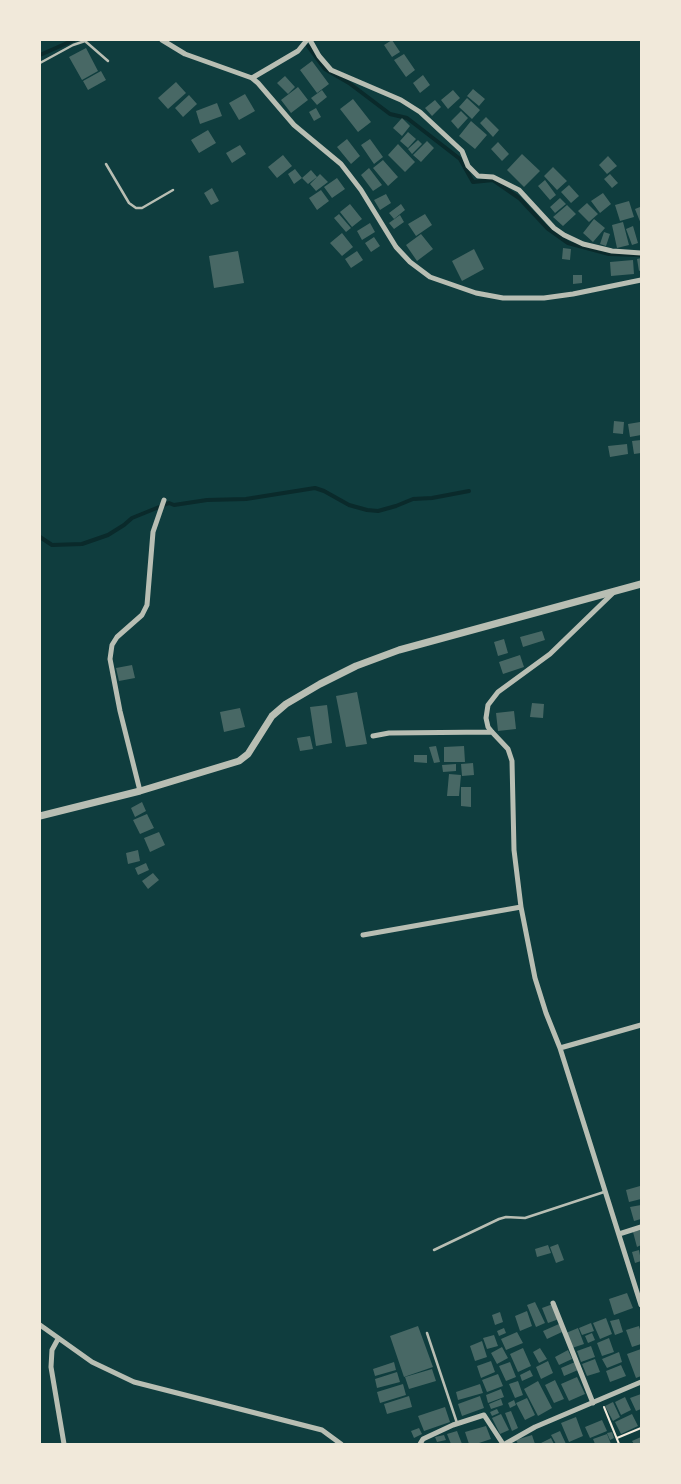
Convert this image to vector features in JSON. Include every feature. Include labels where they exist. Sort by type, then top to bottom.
[{"type":"street","points":[[162,40],[198,59],[252,78],[266,91],[294,125],[341,164],[361,190],[396,247],[410,262],[430,277],[476,294],[511,298],[544,298],[573,294],[641,280]]},
{"type":"street","points":[[252,78],[298,50],[308,40],[331,70],[402,100],[420,112],[462,151],[468,166],[478,176],[493,177],[518,190],[554,228],[564,235],[583,244],[641,253]]},
{"type":"street","points":[[140,791],[120,711],[110,659],[112,645],[117,637],[142,615],[147,605],[153,532],[164,500]]},
{"type":"street","points":[[40,816],[140,791],[238,761],[248,754],[272,716],[286,704],[356,666],[399,650],[641,584]]},
{"type":"street","points":[[614,592],[550,654],[498,692],[488,705],[486,718],[492,732],[508,749],[512,762],[514,850],[521,907],[535,978],[560,1048],[641,1305]]},
{"type":"street","points":[[373,736],[388,732],[492,732]]},
{"type":"street","points":[[363,934],[521,907]]},
{"type":"street","points":[[560,1048],[641,1025]]},
{"type":"street","points":[[619,1234],[641,1227]]},
{"type":"street","points":[[553,1302],[594,1402]]},
{"type":"street","points":[[40,1325],[92,1362],[134,1382],[322,1430],[341,1444]]},
{"type":"street","points":[[58,1339],[52,1350],[51,1367],[64,1444]]},
{"type":"street","points":[[420,1444],[424,1439],[457,1423],[484,1415],[504,1444],[535,1427],[641,1382]]},
{"type":"lane","points":[[40,63],[72,45],[84,41],[108,60]]},
{"type":"lane","points":[[106,164],[129,203],[136,208],[142,208],[173,190]]},
{"type":"lane","points":[[434,1250],[499,1219],[506,1217],[525,1218],[606,1192]]},
{"type":"lane","points":[[427,1332],[457,1423]]},
{"type":"path","points":[[601,1399],[619,1444]]},
{"type":"path","points":[[617,1438],[641,1428]]},
{"type":"building","points":[[392,40],[400,52],[392,57],[384,45]]},
{"type":"building","points":[[86,48],[98,71],[82,80],[69,57]]},
{"type":"building","points":[[404,54],[415,70],[406,77],[394,60]]},
{"type":"building","points":[[312,61],[329,84],[317,93],[300,70]]},
{"type":"building","points":[[101,71],[106,80],[88,90],[83,81]]},
{"type":"building","points":[[423,75],[430,85],[420,93],[413,83]]},
{"type":"building","points":[[285,76],[295,87],[288,94],[277,83]]},
{"type":"building","points":[[176,82],[186,93],[168,109],[158,98]]},
{"type":"building","points":[[298,87],[308,100],[291,113],[281,100]]},
{"type":"building","points":[[473,89],[485,99],[479,106],[467,96]]},
{"type":"building","points":[[322,90],[327,97],[317,105],[311,98]]},
{"type":"building","points":[[453,90],[460,98],[448,109],[441,100]]},
{"type":"building","points":[[245,94],[255,111],[239,120],[229,103]]},
{"type":"building","points":[[189,95],[197,104],[183,117],[175,108]]},
{"type":"building","points":[[467,98],[480,110],[472,119],[459,107]]},
{"type":"building","points":[[353,99],[371,122],[358,132],[340,109]]},
{"type":"building","points":[[435,100],[441,107],[432,116],[425,108]]},
{"type":"building","points":[[217,103],[222,116],[200,124],[196,111]]},
{"type":"building","points":[[316,108],[321,117],[314,121],[309,112]]},
{"type":"building","points":[[461,111],[468,118],[458,129],[451,121]]},
{"type":"building","points":[[486,117],[499,130],[493,137],[480,123]]},
{"type":"building","points":[[402,118],[410,126],[402,136],[393,128]]},
{"type":"building","points":[[471,121],[487,135],[475,149],[459,136]]},
{"type":"building","points":[[208,130],[216,143],[199,153],[191,140]]},
{"type":"building","points":[[408,132],[416,139],[408,148],[400,141]]},
{"type":"building","points":[[347,139],[360,156],[351,164],[337,147]]},
{"type":"building","points":[[370,139],[383,157],[374,164],[361,145]]},
{"type":"building","points":[[418,140],[422,144],[412,154],[408,149]]},
{"type":"building","points":[[427,141],[434,148],[421,162],[413,155]]},
{"type":"building","points":[[498,142],[509,154],[502,161],[491,149]]},
{"type":"building","points":[[398,144],[415,162],[405,172],[388,155]]},
{"type":"building","points":[[240,145],[246,154],[232,163],[226,153]]},
{"type":"building","points":[[522,154],[540,171],[524,187],[507,170]]},
{"type":"building","points":[[283,155],[292,166],[277,178],[268,167]]},
{"type":"building","points":[[608,156],[617,166],[607,174],[599,165]]},
{"type":"building","points":[[383,160],[398,177],[388,186],[373,168]]},
{"type":"building","points":[[553,167],[567,181],[557,190],[544,176]]},
{"type":"building","points":[[369,168],[382,185],[373,191],[361,175]]},
{"type":"building","points":[[295,169],[302,178],[294,184],[288,174]]},
{"type":"building","points":[[311,170],[317,177],[308,184],[302,178]]},
{"type":"building","points":[[320,174],[328,182],[316,191],[310,184]]},
{"type":"building","points":[[610,174],[618,183],[612,188],[604,179]]},
{"type":"building","points":[[337,178],[345,189],[332,198],[324,187]]},
{"type":"building","points":[[545,180],[556,195],[550,200],[538,186]]},
{"type":"building","points":[[569,185],[579,196],[571,203],[561,192]]},
{"type":"building","points":[[212,188],[219,201],[211,205],[204,193]]},
{"type":"building","points":[[321,190],[329,201],[317,210],[309,198]]},
{"type":"building","points":[[603,193],[611,204],[600,213],[591,201]]},
{"type":"building","points":[[386,194],[391,203],[380,210],[374,200]]},
{"type":"building","points":[[560,198],[566,204],[555,213],[550,207]]},
{"type":"building","points":[[629,201],[634,217],[620,221],[615,205]]},
{"type":"building","points":[[587,203],[598,214],[589,222],[578,211]]},
{"type":"building","points":[[350,204],[362,219],[352,227],[340,212]]},
{"type":"building","points":[[401,204],[405,210],[394,219],[389,213]]},
{"type":"building","points":[[567,205],[576,214],[563,226],[553,217]]},
{"type":"building","points":[[640,207],[641,210],[641,224],[635,209]]},
{"type":"building","points":[[339,214],[351,228],[346,232],[334,218]]},
{"type":"building","points":[[425,214],[432,225],[416,236],[408,224]]},
{"type":"building","points":[[400,215],[404,222],[394,229],[389,223]]},
{"type":"building","points":[[594,219],[605,228],[593,242],[583,233]]},
{"type":"building","points":[[623,222],[629,245],[617,248],[612,225]]},
{"type":"building","points":[[370,223],[375,232],[362,240],[357,231]]},
{"type":"building","points":[[633,226],[638,243],[632,245],[626,229]]},
{"type":"building","points":[[604,232],[610,234],[606,246],[600,244]]},
{"type":"building","points":[[342,233],[353,247],[342,256],[330,243]]},
{"type":"building","points":[[421,234],[433,249],[417,261],[406,245]]},
{"type":"building","points":[[374,237],[380,246],[371,252],[365,243]]},
{"type":"building","points":[[563,248],[571,249],[570,260],[562,259]]},
{"type":"building","points":[[474,249],[484,269],[462,281],[452,261]]},
{"type":"building","points":[[238,251],[244,283],[214,288],[209,256]]},
{"type":"building","points":[[357,251],[363,260],[351,268],[345,259]]},
{"type":"building","points":[[641,258],[641,270],[639,271],[637,259]]},
{"type":"building","points":[[633,260],[634,274],[611,276],[610,262]]},
{"type":"building","points":[[573,275],[582,275],[582,283],[573,284]]},
{"type":"building","points":[[614,421],[624,422],[623,434],[613,433]]},
{"type":"building","points":[[640,422],[641,435],[630,437],[628,424]]},
{"type":"building","points":[[641,440],[641,453],[634,454],[632,441]]},
{"type":"building","points":[[627,444],[628,454],[610,457],[608,446]]},
{"type":"building","points":[[542,631],[545,640],[523,647],[520,637]]},
{"type":"building","points":[[504,639],[508,653],[498,656],[494,642]]},
{"type":"building","points":[[520,655],[524,667],[503,674],[499,662]]},
{"type":"building","points":[[132,665],[135,678],[119,681],[116,668]]},
{"type":"building","points":[[357,692],[367,744],[346,747],[336,696]]},
{"type":"building","points":[[532,703],[544,704],[543,718],[530,717]]},
{"type":"building","points":[[327,705],[332,743],[316,746],[310,707]]},
{"type":"building","points":[[240,708],[245,727],[224,732],[220,712]]},
{"type":"building","points":[[514,711],[516,729],[498,731],[496,713]]},
{"type":"building","points":[[310,736],[313,749],[300,751],[297,738]]},
{"type":"building","points":[[436,746],[440,762],[434,763],[429,747]]},
{"type":"building","points":[[464,746],[465,762],[444,762],[444,747]]},
{"type":"building","points":[[414,755],[427,755],[427,763],[414,762]]},
{"type":"building","points":[[473,763],[474,775],[462,776],[461,764]]},
{"type":"building","points":[[456,764],[456,771],[443,772],[442,765]]},
{"type":"building","points":[[449,774],[461,775],[459,796],[447,796]]},
{"type":"building","points":[[461,787],[471,787],[471,807],[461,806]]},
{"type":"building","points":[[142,802],[146,811],[135,817],[131,808]]},
{"type":"building","points":[[147,814],[154,828],[140,834],[133,820]]},
{"type":"building","points":[[159,832],[165,845],[150,852],[144,838]]},
{"type":"building","points":[[138,850],[140,861],[128,864],[126,853]]},
{"type":"building","points":[[146,863],[149,870],[138,875],[135,868]]},
{"type":"building","points":[[153,873],[159,880],[148,889],[142,881]]},
{"type":"building","points":[[640,1186],[641,1199],[629,1202],[626,1190]]},
{"type":"building","points":[[641,1205],[641,1219],[634,1221],[630,1207]]},
{"type":"building","points":[[641,1230],[641,1245],[637,1247],[633,1232]]},
{"type":"building","points":[[558,1244],[564,1260],[556,1263],[550,1247]]},
{"type":"building","points":[[548,1245],[551,1253],[537,1257],[535,1249]]},
{"type":"building","points":[[639,1250],[641,1261],[635,1263],[632,1252]]},
{"type":"building","points":[[627,1293],[633,1308],[614,1315],[609,1299]]},
{"type":"building","points":[[535,1302],[545,1323],[536,1327],[527,1305]]},
{"type":"building","points":[[553,1304],[559,1319],[548,1323],[542,1308]]},
{"type":"building","points":[[527,1311],[532,1326],[520,1331],[515,1316]]},
{"type":"building","points":[[500,1312],[503,1322],[495,1325],[492,1315]]},
{"type":"building","points":[[606,1318],[612,1334],[600,1339],[593,1323]]},
{"type":"building","points":[[619,1319],[623,1332],[615,1335],[610,1321]]},
{"type":"building","points":[[591,1323],[594,1331],[582,1335],[579,1328]]},
{"type":"building","points":[[559,1324],[562,1332],[547,1339],[543,1331]]},
{"type":"building","points":[[418,1326],[433,1367],[404,1377],[390,1336]]},
{"type":"building","points":[[639,1326],[641,1344],[632,1347],[626,1330]]},
{"type":"building","points":[[504,1328],[506,1333],[499,1336],[497,1331]]},
{"type":"building","points":[[578,1328],[584,1344],[572,1348],[566,1333]]},
{"type":"building","points":[[517,1332],[523,1343],[506,1350],[501,1339]]},
{"type":"building","points":[[592,1333],[595,1340],[588,1343],[585,1336]]},
{"type":"building","points":[[494,1335],[498,1346],[487,1349],[483,1338]]},
{"type":"building","points":[[609,1338],[614,1352],[602,1356],[597,1343]]},
{"type":"building","points":[[482,1341],[487,1357],[475,1361],[470,1346]]},
{"type":"building","points":[[591,1346],[595,1357],[581,1362],[577,1351]]},
{"type":"building","points":[[502,1347],[508,1358],[497,1364],[491,1353]]},
{"type":"building","points":[[523,1348],[531,1366],[518,1372],[510,1354]]},
{"type":"building","points":[[540,1348],[547,1359],[539,1363],[533,1352]]},
{"type":"building","points":[[641,1349],[641,1376],[636,1378],[627,1354]]},
{"type":"building","points":[[568,1350],[572,1359],[559,1365],[555,1357]]},
{"type":"building","points":[[619,1352],[622,1362],[607,1368],[602,1359]]},
{"type":"building","points":[[595,1359],[600,1372],[587,1376],[582,1364]]},
{"type":"building","points":[[491,1361],[495,1372],[481,1378],[477,1366]]},
{"type":"building","points":[[548,1361],[553,1373],[541,1379],[536,1367]]},
{"type":"building","points":[[394,1362],[396,1370],[375,1376],[373,1369]]},
{"type":"building","points":[[510,1362],[516,1377],[506,1381],[499,1366]]},
{"type":"building","points":[[575,1362],[578,1370],[564,1376],[561,1368]]},
{"type":"building","points":[[621,1365],[626,1376],[610,1382],[606,1371]]},
{"type":"building","points":[[432,1369],[436,1381],[409,1389],[405,1377]]},
{"type":"building","points":[[530,1370],[533,1376],[522,1381],[520,1375]]},
{"type":"building","points":[[397,1372],[400,1382],[377,1388],[375,1379]]},
{"type":"building","points":[[498,1374],[503,1386],[487,1392],[482,1380]]},
{"type":"building","points":[[577,1377],[585,1394],[569,1401],[561,1384]]},
{"type":"building","points":[[555,1380],[564,1399],[554,1403],[545,1385]]},
{"type":"building","points":[[518,1381],[523,1395],[515,1398],[509,1384]]},
{"type":"building","points":[[538,1381],[552,1408],[538,1416],[524,1389]]},
{"type":"building","points":[[403,1384],[406,1395],[380,1403],[377,1392]]},
{"type":"building","points":[[480,1384],[483,1393],[458,1400],[456,1392]]},
{"type":"building","points":[[501,1389],[504,1397],[488,1403],[486,1395]]},
{"type":"building","points":[[641,1394],[641,1409],[636,1411],[630,1398]]},
{"type":"building","points":[[409,1396],[412,1407],[387,1414],[384,1404]]},
{"type":"building","points":[[480,1396],[484,1408],[462,1416],[458,1404]]},
{"type":"building","points":[[625,1397],[631,1410],[621,1415],[615,1402]]},
{"type":"building","points":[[527,1398],[535,1415],[525,1420],[516,1403]]},
{"type":"building","points":[[501,1399],[503,1405],[491,1409],[489,1404]]},
{"type":"building","points":[[514,1400],[516,1405],[510,1408],[508,1403]]},
{"type":"building","points":[[613,1402],[620,1417],[613,1421],[605,1406]]},
{"type":"building","points":[[445,1407],[450,1422],[424,1431],[418,1416]]},
{"type":"building","points":[[497,1409],[499,1413],[492,1416],[490,1412]]},
{"type":"building","points":[[511,1411],[518,1428],[512,1431],[505,1413]]},
{"type":"building","points":[[501,1414],[509,1430],[500,1434],[492,1418]]},
{"type":"building","points":[[632,1414],[638,1426],[621,1434],[615,1422]]},
{"type":"building","points":[[576,1417],[583,1436],[569,1442],[561,1423]]},
{"type":"building","points":[[602,1420],[607,1431],[590,1438],[585,1427]]},
{"type":"building","points":[[486,1426],[491,1439],[476,1444],[469,1444],[465,1432]]},
{"type":"building","points":[[419,1428],[422,1434],[414,1438],[411,1431]]},
{"type":"building","points":[[457,1431],[462,1444],[451,1444],[447,1434]]},
{"type":"building","points":[[560,1431],[566,1444],[556,1444],[551,1435]]},
{"type":"building","points":[[612,1432],[614,1438],[610,1440],[607,1433]]},
{"type":"building","points":[[607,1434],[611,1444],[595,1444],[593,1439]]},
{"type":"building","points":[[444,1435],[446,1440],[437,1442],[435,1437]]},
{"type":"building","points":[[532,1435],[535,1444],[518,1444],[516,1440]]},
{"type":"building","points":[[641,1437],[641,1444],[634,1444],[632,1441]]},
{"type":"building","points":[[551,1438],[554,1444],[541,1444],[541,1443]]},
{"type":"waterway","points":[[40,55],[74,40]]},
{"type":"waterway","points":[[308,46],[325,69],[349,83],[390,114],[407,118],[460,159],[473,182],[493,180],[519,198],[547,228],[568,243],[609,254],[641,255]]},
{"type":"waterway","points":[[40,537],[52,545],[82,544],[108,535],[132,518],[169,503],[174,505],[207,500],[246,499],[315,488],[349,505],[378,511],[413,499],[432,498],[469,491]]}]
